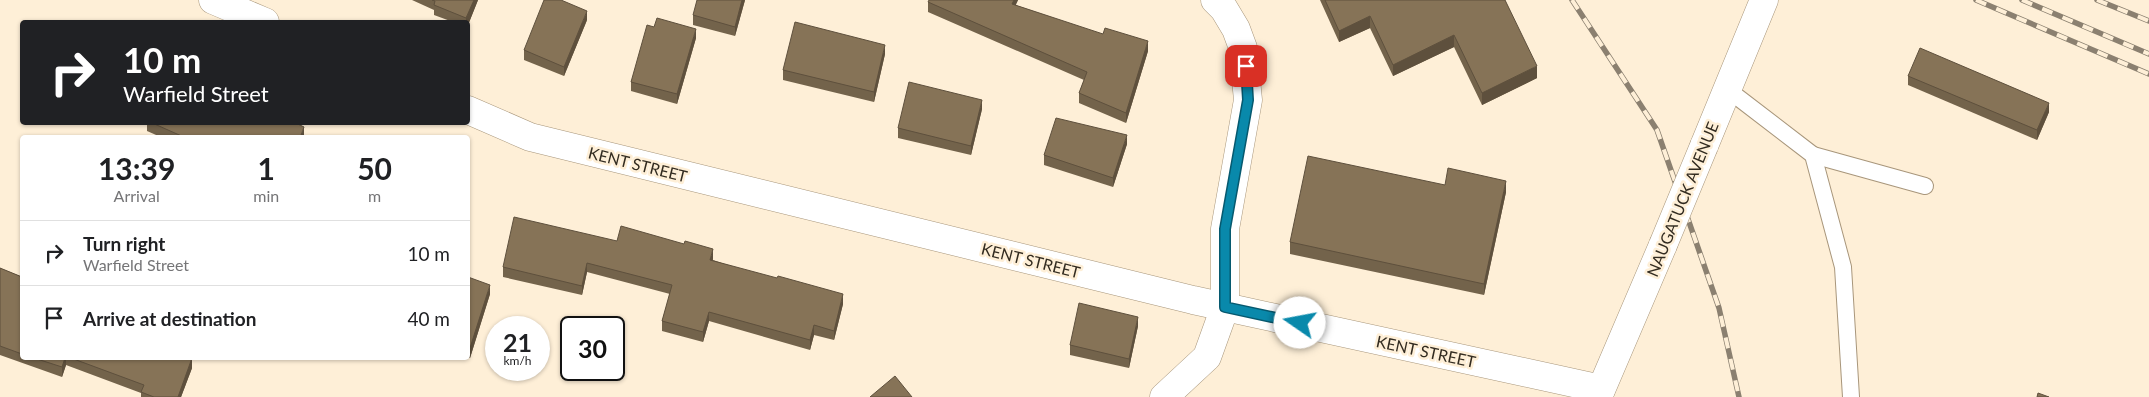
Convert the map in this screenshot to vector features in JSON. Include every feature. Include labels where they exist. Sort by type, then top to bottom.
[{"type":"street","points":[[213,0],[260,20]]},
{"type":"street","points":[[1164,397],[1207,357],[1225,307],[1225,229],[1248,100],[1243,48],[1236,30],[1224,9],[1215,0]]},
{"type":"street","name":"NAUGATUCK AVENUE","points":[[1600,393],[1761,8]]},
{"type":"street","name":"KENT STREET","points":[[470,111],[530,137],[1225,307],[1600,393]]},
{"type":"lane","points":[[1727,89],[1813,155],[1925,186]]},
{"type":"lane","points":[[1813,155],[1843,267],[1851,397]]},
{"type":"building","points":[[432,0],[474,0],[466,18],[434,5],[435,1]]},
{"type":"building","points":[[544,0],[561,0],[587,11],[564,67],[524,50]]},
{"type":"building","points":[[697,0],[742,0],[735,27],[693,15]]},
{"type":"building","points":[[929,0],[1014,0],[1012,4],[1103,34],[1105,28],[1148,41],[1126,113],[1079,93],[1087,72],[928,2]]},
{"type":"building","points":[[1325,0],[1505,0],[1537,66],[1482,93],[1454,35],[1393,65],[1370,16],[1339,31]]},
{"type":"building","points":[[657,18],[696,29],[677,94],[631,82],[647,25],[654,27]]},
{"type":"building","points":[[795,22],[885,45],[874,92],[783,70]]},
{"type":"building","points":[[1920,48],[2049,103],[2037,130],[1908,76]]},
{"type":"building","points":[[909,82],[982,100],[971,146],[898,128]]},
{"type":"building","points":[[1056,118],[1127,135],[1113,178],[1044,155]]},
{"type":"building","points":[[157,125],[300,125],[304,127],[301,135],[179,135]]},
{"type":"building","points":[[1308,156],[1445,185],[1448,168],[1506,181],[1484,284],[1290,242]]},
{"type":"building","points":[[514,217],[617,241],[621,226],[684,244],[685,241],[713,249],[710,260],[843,294],[834,331],[814,325],[810,340],[709,312],[703,332],[662,321],[672,285],[587,263],[582,286],[503,267]]},
{"type":"building","points":[[0,268],[20,276],[20,353],[0,346]]},
{"type":"building","points":[[470,278],[490,285],[470,348]]},
{"type":"building","points":[[1079,303],[1138,317],[1129,359],[1070,345]]},
{"type":"building","points":[[40,360],[64,360],[62,367]]},
{"type":"building","points":[[76,360],[191,360],[178,397],[154,397],[141,392],[144,385]]},
{"type":"building","points":[[895,376],[912,397],[870,397]]},
{"type":"building","points":[[2038,393],[2049,397],[2037,397]]},
{"type":"railway","points":[[1572,0],[1657,130],[1719,308],[1739,397]]},
{"type":"railway","points":[[1976,0],[2149,74]]},
{"type":"railway","points":[[2022,0],[2149,54]]},
{"type":"railway","points":[[2097,0],[2149,21]]},
{"type":"route","points":[[1246,66],[1248,100],[1225,229],[1225,307],[1300,323]]}]
